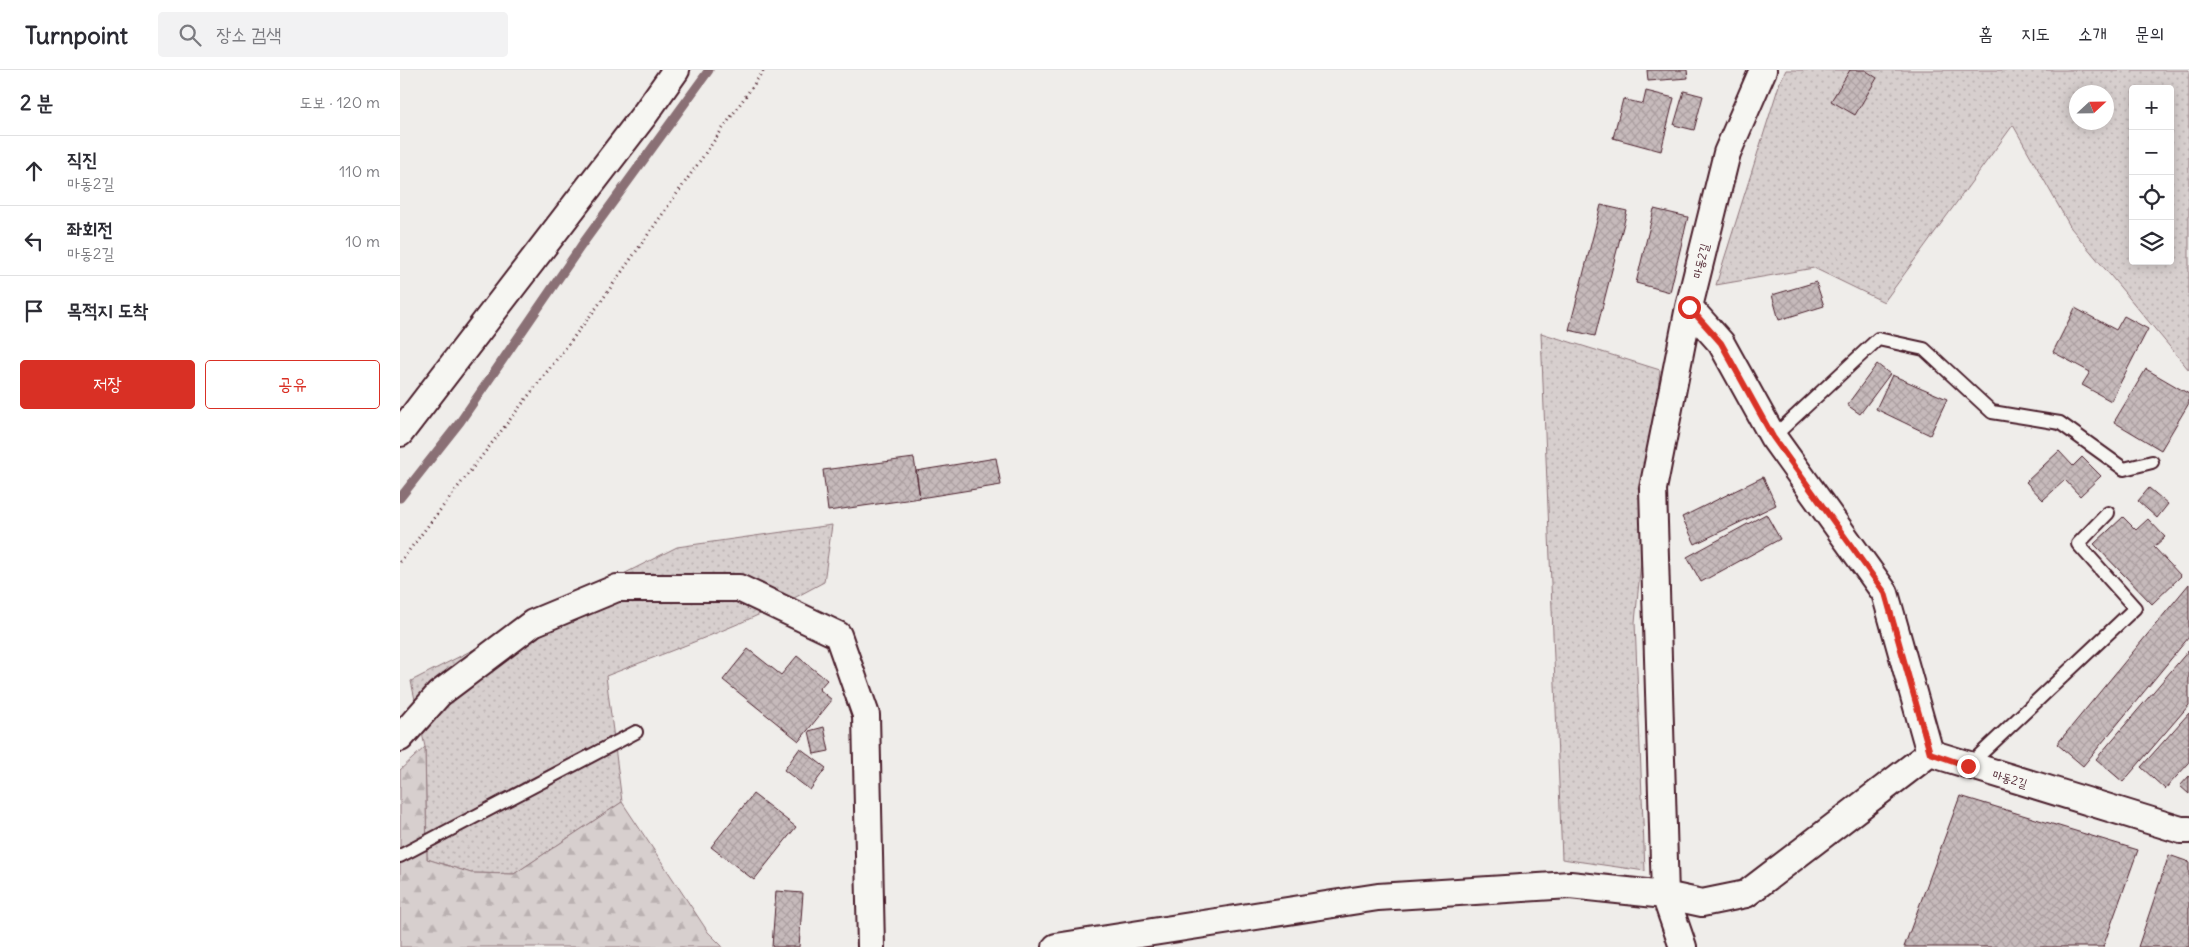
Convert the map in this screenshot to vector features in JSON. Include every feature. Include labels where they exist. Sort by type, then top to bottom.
[{"type":"street","points":[[400,433],[645,114],[676,70]]},
{"type":"street","name":"마동2길","points":[[1683,947],[1665,895],[1653,489],[1689,307],[1727,153],[1763,70]]},
{"type":"street","points":[[1056,947],[1378,897],[1570,885],[1665,895],[1702,903],[1746,894],[1930,753],[1885,593],[1773,437],[1721,343],[1689,307]]},
{"type":"street","points":[[400,738],[439,694],[533,624],[617,588],[739,588],[838,635],[866,715],[871,947]]},
{"type":"street","name":"마동2길","points":[[1930,753],[2181,830],[2189,830]]},
{"type":"lane","points":[[1773,437],[1878,339],[1924,349],[1992,412],[2060,423],[2124,469],[2152,462]]},
{"type":"lane","points":[[1968,766],[2135,608],[2078,544],[2108,513]]},
{"type":"lane","points":[[400,856],[636,732]]},
{"type":"path","points":[[400,562],[597,307],[764,70]]},
{"type":"green space","points":[[1786,70],[2189,70],[2189,370],[2071,228],[2013,125],[1884,302],[1814,268],[1716,285],[1780,82]]},
{"type":"green space","points":[[1541,333],[1660,370],[1635,622],[1645,871],[1562,859]]},
{"type":"green space","points":[[832,525],[824,582],[744,621],[606,676],[622,802],[514,874],[471,873],[427,859],[425,747],[411,681],[677,547]]},
{"type":"green space","points":[[425,747],[427,859],[471,873],[514,874],[622,802],[708,932],[723,947],[400,947],[400,770]]},
{"type":"building","points":[[1647,70],[1687,70],[1688,78],[1648,81]]},
{"type":"building","points":[[1850,70],[1865,70],[1877,78],[1855,115],[1831,101]]},
{"type":"building","points":[[1646,91],[1674,98],[1661,151],[1613,138],[1623,99],[1643,104]]},
{"type":"building","points":[[1684,91],[1703,96],[1694,130],[1674,125]]},
{"type":"building","points":[[1601,205],[1627,211],[1595,336],[1569,330]]},
{"type":"building","points":[[1654,209],[1688,217],[1670,292],[1636,283]]},
{"type":"building","points":[[1816,282],[1824,306],[1779,320],[1772,295]]},
{"type":"building","points":[[2075,308],[2116,330],[2124,316],[2148,329],[2111,401],[2082,385],[2090,372],[2053,352]]},
{"type":"building","points":[[1877,364],[1890,374],[1860,414],[1847,405]]},
{"type":"building","points":[[2146,369],[2189,394],[2189,403],[2161,450],[2114,422]]},
{"type":"building","points":[[1892,375],[1947,399],[1930,435],[1876,409]]},
{"type":"building","points":[[2059,451],[2073,466],[2082,457],[2101,476],[2080,496],[2065,480],[2043,500],[2026,482]]},
{"type":"building","points":[[914,458],[920,498],[828,511],[823,470]]},
{"type":"building","points":[[996,458],[1001,485],[920,498],[916,471]]},
{"type":"building","points":[[1763,477],[1776,505],[1695,544],[1682,517]]},
{"type":"building","points":[[2149,488],[2168,504],[2157,518],[2138,501]]},
{"type":"building","points":[[1766,514],[1780,539],[1701,582],[1687,557]]},
{"type":"building","points":[[2123,517],[2136,530],[2148,519],[2165,537],[2154,547],[2181,576],[2152,604],[2094,544]]},
{"type":"building","points":[[2189,584],[2189,637],[2083,766],[2057,744]]},
{"type":"building","points":[[748,649],[781,675],[797,656],[827,680],[819,689],[832,700],[799,741],[723,680]]},
{"type":"building","points":[[2189,650],[2189,705],[2123,782],[2096,759]]},
{"type":"building","points":[[2189,713],[2189,763],[2165,789],[2141,767]]},
{"type":"building","points":[[824,727],[829,751],[814,754],[809,731]]},
{"type":"building","points":[[800,748],[826,768],[810,790],[784,770]]},
{"type":"building","points":[[2189,776],[2189,794],[2180,786]]},
{"type":"building","points":[[753,794],[796,827],[754,880],[711,847]]},
{"type":"building","points":[[1960,796],[2138,850],[2103,947],[1904,947]]},
{"type":"building","points":[[2169,855],[2189,862],[2189,947],[2138,947]]},
{"type":"building","points":[[776,891],[803,893],[799,947],[772,947]]},
{"type":"waterway","points":[[400,498],[460,422],[581,246],[709,70]]},
{"type":"route","points":[[1689,307],[1721,343],[1773,437],[1885,593],[1930,753],[1968,766]]}]
